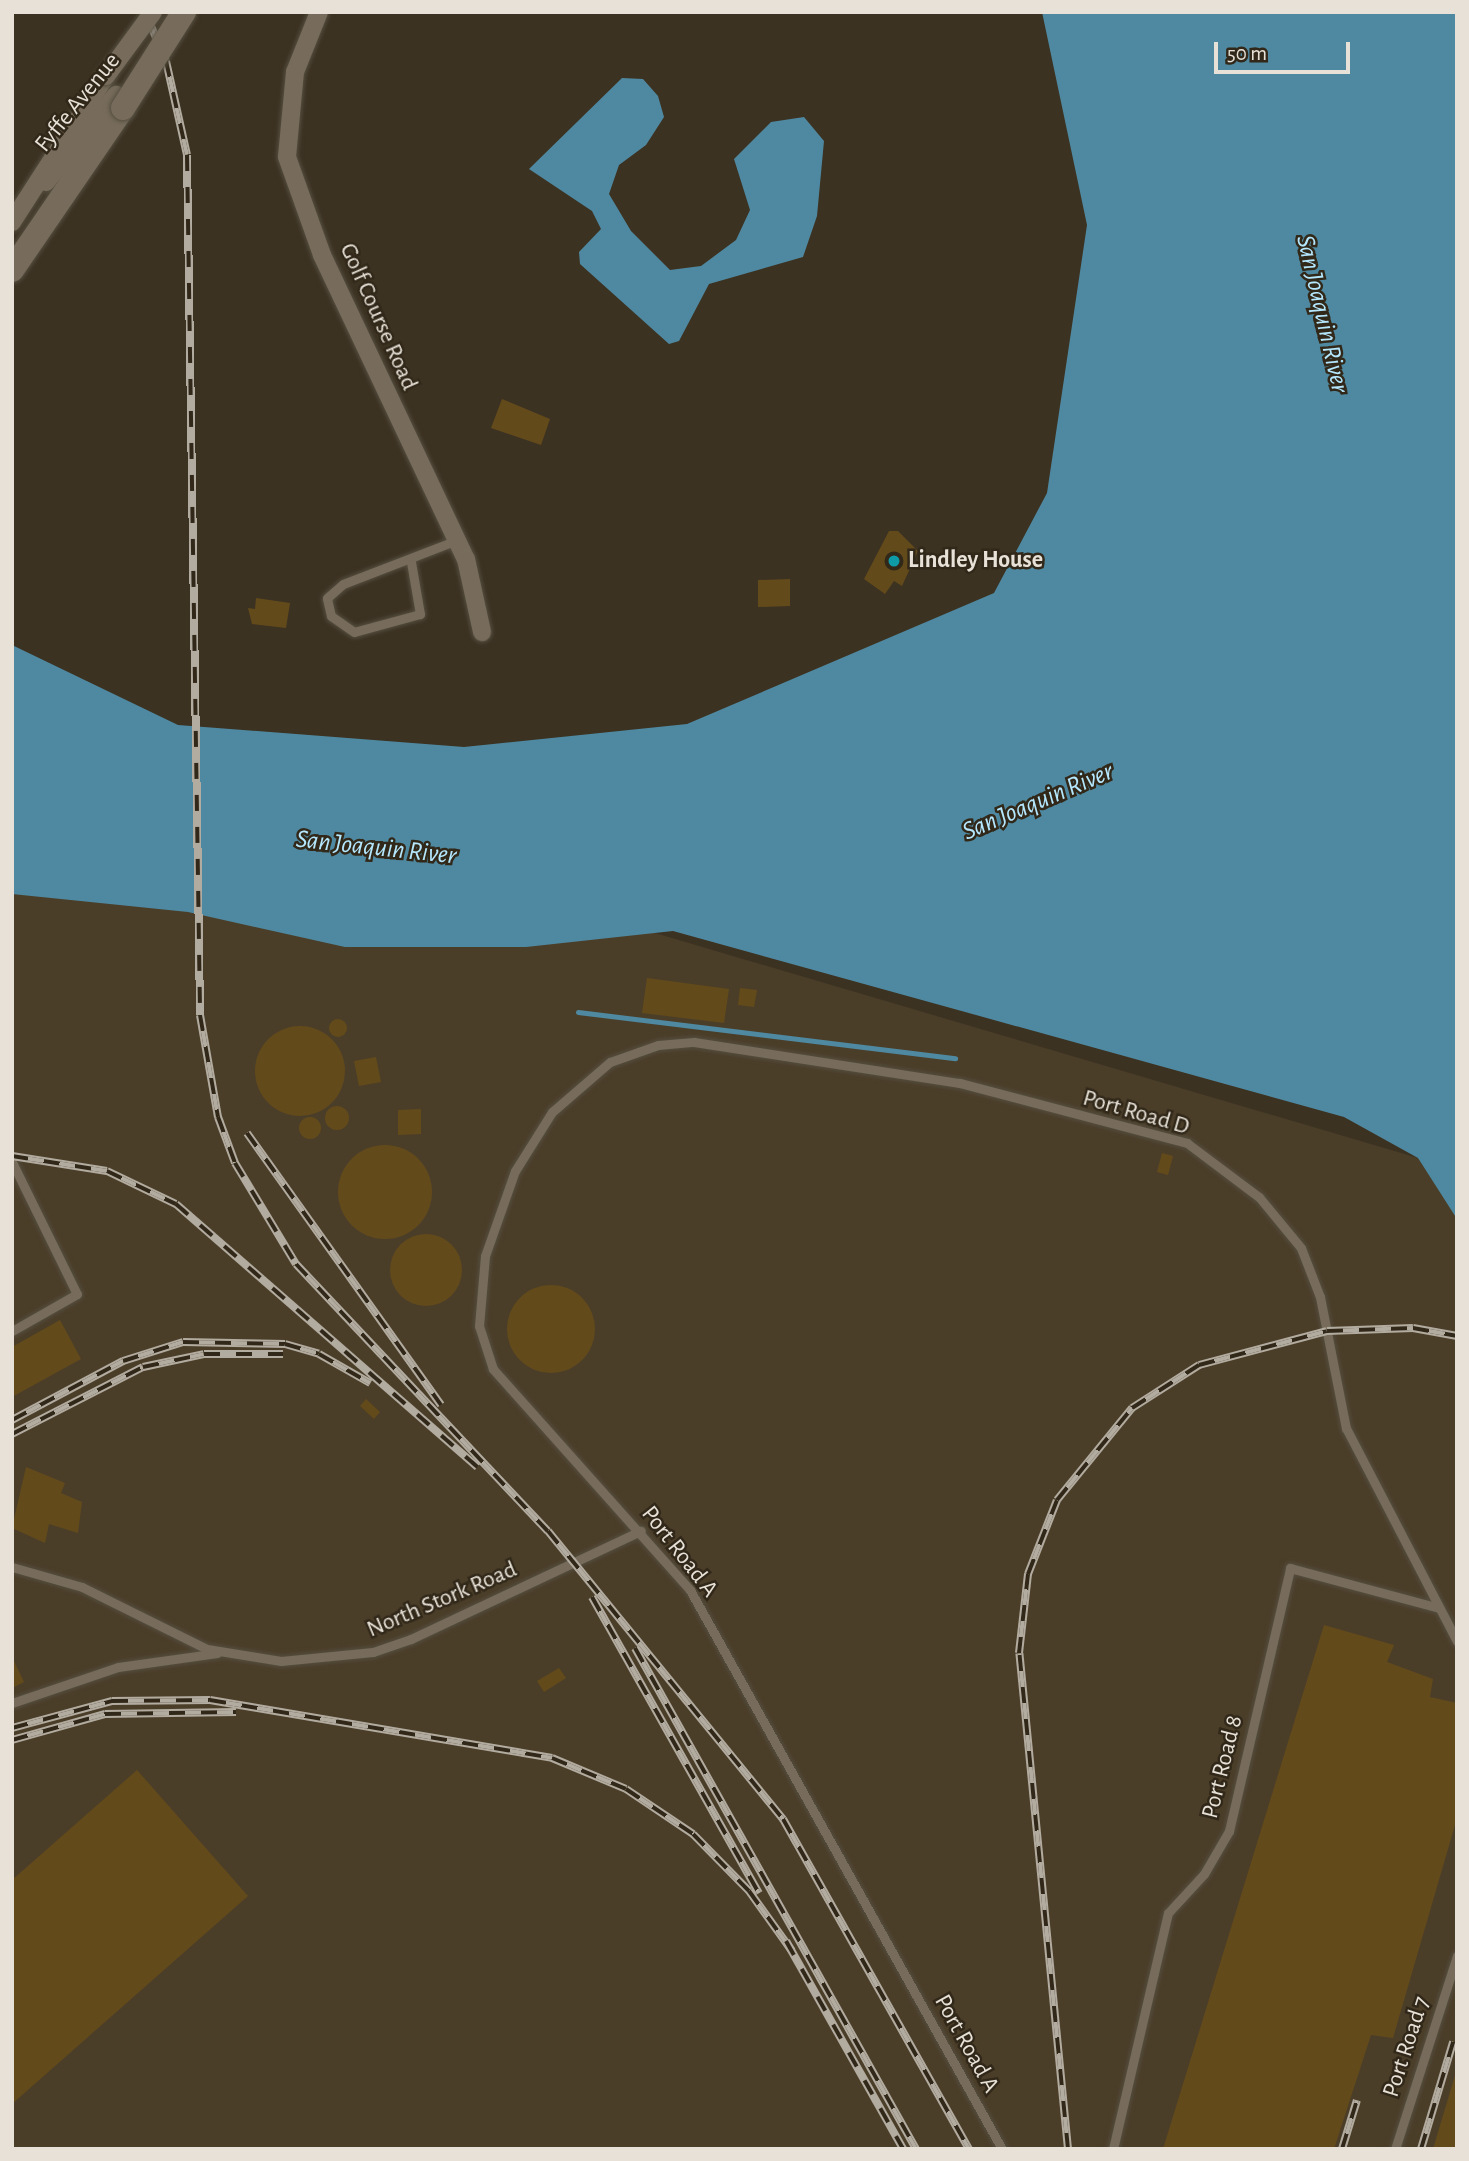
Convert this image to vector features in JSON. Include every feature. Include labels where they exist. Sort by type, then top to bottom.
[{"type":"street","name":"Fyffe Avenue","points":[[12,222],[106,76],[153,12]]},
{"type":"street","points":[[12,270],[120,102],[183,12]]},
{"type":"street","name":"Golf Course Road","points":[[319,12],[295,72],[287,157],[333,279],[473,577],[482,632]]},
{"type":"street","name":"Fyffe Avenue","points":[[12,222],[120,102]]},
{"type":"lane","points":[[411,562],[420,614],[354,632],[331,616],[327,598],[343,584],[411,562],[457,540]]},
{"type":"lane","name":"Port Road D","points":[[629,1053],[676,1042],[747,1047],[960,1083],[1187,1143],[1259,1196],[1301,1248],[1320,1297],[1346,1428],[1457,1641]]},
{"type":"lane","name":"Port Road A","points":[[629,1053],[574,1090],[531,1140],[497,1214],[478,1309],[486,1354],[503,1385],[641,1531],[690,1590],[1002,2149]]},
{"type":"lane","points":[[12,1162],[77,1293],[12,1331]]},
{"type":"lane","name":"North Stork Road","points":[[12,1567],[82,1587],[222,1653],[281,1661],[373,1652],[516,1593],[641,1531]]},
{"type":"lane","name":"Port Road 8","points":[[1113,2149],[1168,1913],[1204,1874],[1229,1831],[1290,1568],[1439,1608]]},
{"type":"lane","points":[[12,1703],[118,1667],[222,1653]]},
{"type":"lane","name":"Port Road 7","points":[[1395,2149],[1457,1956]]},
{"type":"shaded area","points":[[12,855],[326,887],[655,933],[1418,1158],[1457,1217],[1457,2149],[12,2149]]},
{"type":"water","name":"San Joaquin River","points":[[1042,12],[1457,12],[1457,1219],[1418,1158],[1344,1117],[673,931],[526,947],[345,947],[188,912],[12,894],[12,645],[178,725],[464,747],[687,724],[994,593],[1047,493],[1087,225]]},
{"type":"water","points":[[622,78],[643,79],[658,96],[664,117],[646,145],[619,165],[609,194],[631,231],[670,270],[701,266],[736,240],[750,210],[734,159],[771,122],[804,117],[824,141],[817,216],[803,257],[709,284],[679,341],[669,344],[580,264],[579,252],[601,229],[592,211],[529,169]]},
{"type":"building","points":[[502,399],[550,419],[541,445],[491,428]]},
{"type":"building","name":"Lindley House","points":[[889,531],[898,531],[918,551],[902,586],[894,581],[885,594],[864,579]]},
{"type":"building","points":[[790,579],[790,606],[758,607],[758,580]]},
{"type":"building","points":[[256,598],[290,603],[286,628],[252,624],[248,608],[255,609]]},
{"type":"building","points":[[647,978],[729,989],[724,1023],[642,1013]]},
{"type":"building","points":[[740,988],[757,990],[754,1007],[738,1005]]},
{"type":"building","points":[[338,1019],[344,1022],[347,1028],[344,1034],[338,1037],[332,1034],[329,1028],[332,1022]]},
{"type":"building","points":[[300,1026],[317,1030],[332,1039],[341,1054],[345,1071],[341,1088],[332,1103],[317,1112],[300,1116],[283,1112],[268,1103],[259,1088],[255,1071],[259,1054],[268,1039],[283,1030]]},
{"type":"building","points":[[376,1057],[381,1082],[359,1086],[354,1061]]},
{"type":"building","points":[[337,1106],[345,1110],[349,1118],[345,1126],[337,1130],[329,1126],[325,1118],[329,1110]]},
{"type":"building","points":[[421,1109],[421,1134],[398,1135],[398,1110]]},
{"type":"building","points":[[310,1117],[318,1120],[321,1128],[318,1136],[310,1139],[302,1136],[299,1128],[302,1120]]},
{"type":"building","points":[[385,1145],[403,1149],[418,1159],[428,1174],[432,1192],[428,1210],[418,1225],[403,1235],[385,1239],[367,1235],[352,1225],[342,1210],[338,1192],[342,1174],[352,1159],[367,1149]]},
{"type":"building","points":[[1162,1153],[1173,1156],[1168,1175],[1157,1172]]},
{"type":"building","points":[[426,1234],[446,1240],[456,1250],[462,1270],[456,1290],[446,1300],[426,1306],[406,1300],[396,1290],[390,1270],[396,1250],[406,1240]]},
{"type":"building","points":[[542,1285],[560,1285],[576,1292],[588,1304],[595,1320],[595,1338],[588,1354],[576,1366],[560,1373],[542,1373],[526,1366],[514,1354],[507,1338],[507,1320],[514,1304],[526,1292]]},
{"type":"building","points":[[60,1320],[81,1359],[12,1397],[12,1347]]},
{"type":"building","points":[[366,1399],[380,1412],[374,1419],[360,1406]]},
{"type":"building","points":[[26,1467],[65,1483],[61,1493],[82,1502],[78,1533],[49,1524],[45,1543],[12,1528]]},
{"type":"building","points":[[1324,1625],[1394,1645],[1387,1662],[1433,1679],[1430,1697],[1457,1703],[1457,1818],[1393,2038],[1371,2035],[1334,2149],[1163,2149]]},
{"type":"building","points":[[12,1657],[24,1682],[12,1688]]},
{"type":"building","points":[[559,1668],[566,1678],[544,1692],[537,1681]]},
{"type":"building","points":[[137,1770],[248,1896],[12,2104],[12,1880]]},
{"type":"building","points":[[1456,2072],[1457,2149],[1433,2149]]},
{"type":"waterway","points":[[578,1012],[955,1058]]},
{"type":"railway","points":[[145,12],[166,61],[187,155],[200,1015],[218,1117],[235,1163],[296,1264],[548,1531],[783,1819],[969,2149]]},
{"type":"railway","points":[[247,1133],[441,1405]]},
{"type":"railway","points":[[12,1156],[107,1171],[176,1204],[478,1467]]},
{"type":"railway","points":[[1068,2149],[1019,1653],[1028,1574],[1057,1500],[1132,1408],[1199,1365],[1327,1331],[1413,1328],[1457,1336]]},
{"type":"railway","points":[[12,1420],[123,1361],[183,1342],[285,1344],[319,1354],[370,1383]]},
{"type":"railway","points":[[12,1434],[143,1367],[204,1354],[283,1354]]},
{"type":"railway","points":[[592,1597],[759,1893]]},
{"type":"railway","points":[[635,1648],[916,2149]]},
{"type":"railway","points":[[12,1728],[112,1701],[210,1700],[552,1758],[626,1789],[693,1834],[749,1891],[792,1951]]},
{"type":"railway","points":[[12,1740],[105,1714],[236,1712]]},
{"type":"railway","points":[[786,1941],[903,2149]]},
{"type":"railway","points":[[1421,2149],[1453,2042]]},
{"type":"railway","points":[[1342,2149],[1357,2100]]},
{"type":"place","name":"Lindley House","points":[[894,561]]}]
